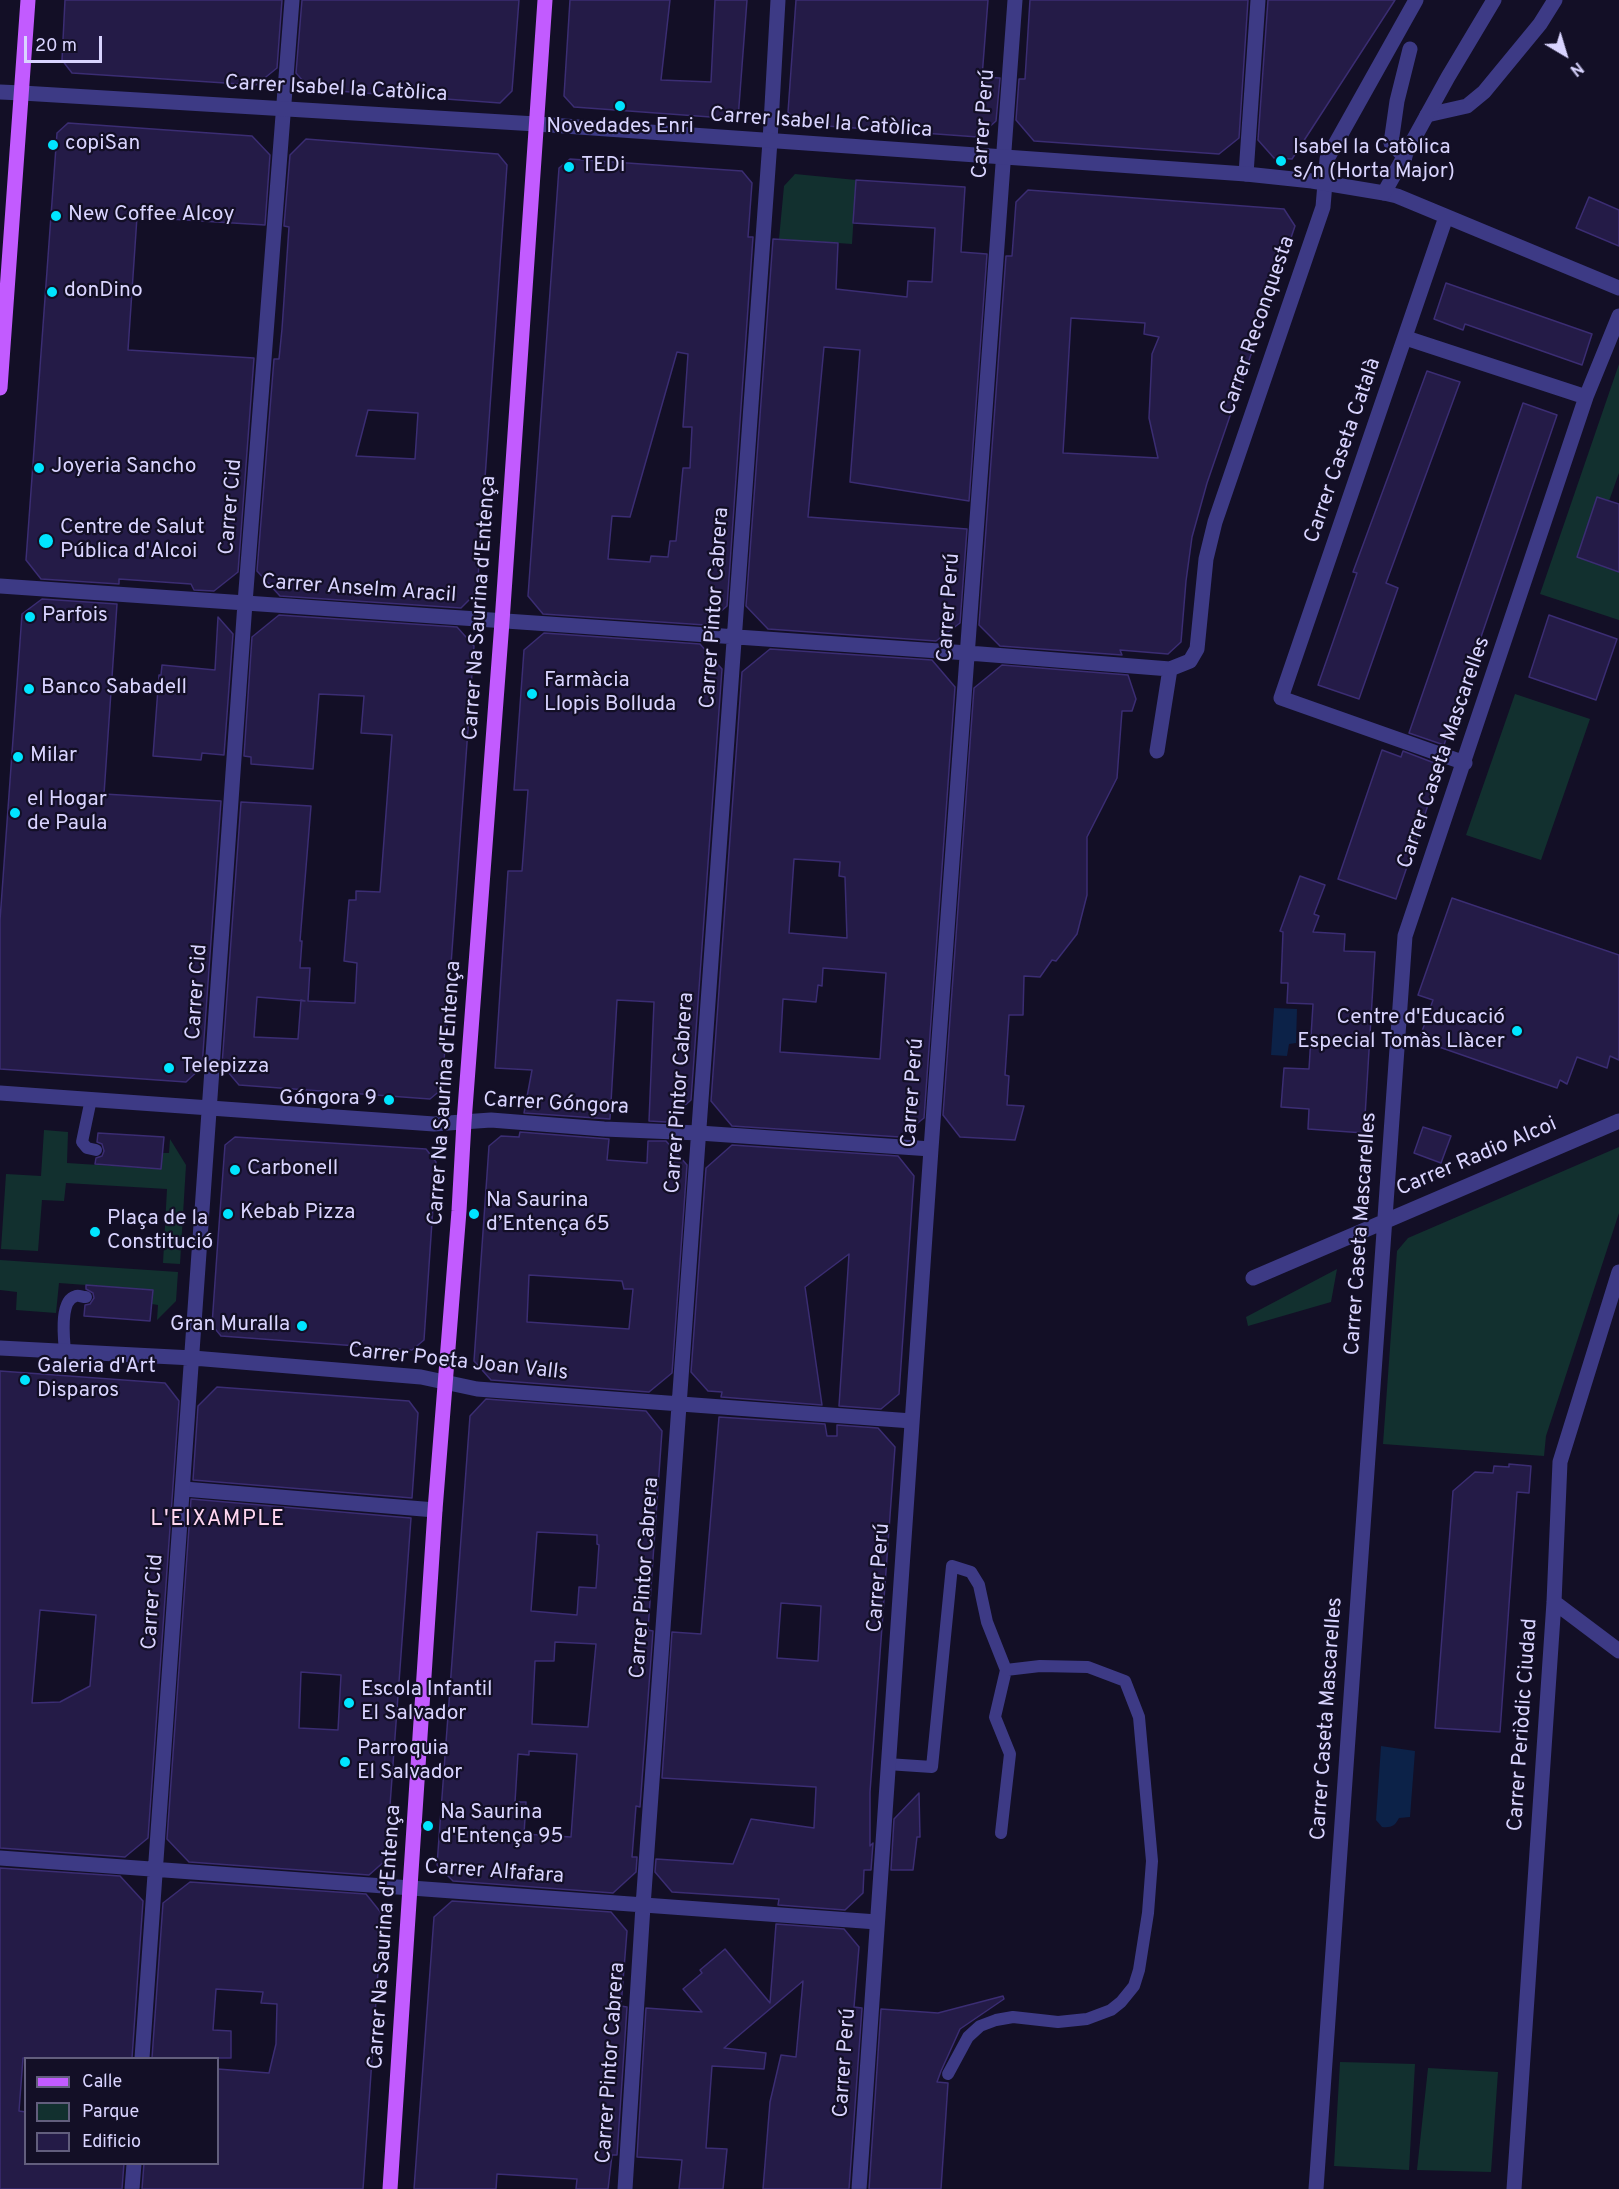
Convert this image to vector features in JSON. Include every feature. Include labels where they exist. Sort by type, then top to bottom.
[{"type":"main road","points":[[0,388],[28,0]]},
{"type":"main road","name":"Carrer Na Saurina d'Entença","points":[[390,2189],[435,1510],[502,622],[544,0]]},
{"type":"street","name":"Carrer Cid","points":[[142,2057],[245,603],[292,0]]},
{"type":"street","name":"Carrer Pintor Cabrera","points":[[625,2189],[643,1906],[770,141],[778,0]]},
{"type":"street","name":"Carrer Perú","points":[[859,2189],[887,1764],[1015,0]]},
{"type":"street","points":[[1246,174],[1258,0]]},
{"type":"street","name":"Carrer Reconquesta","points":[[1170,669],[1190,661],[1197,649],[1209,542],[1225,488],[1323,207],[1327,159],[1416,0]]},
{"type":"street","points":[[1384,193],[1494,0]]},
{"type":"street","points":[[1427,115],[1467,106],[1484,92],[1540,24],[1556,0]]},
{"type":"street","points":[[1405,157],[1391,143],[1397,101],[1410,49]]},
{"type":"street","name":"Carrer Isabel la Catòlica","points":[[0,92],[536,124],[1246,174],[1326,183],[1397,196],[1619,288]]},
{"type":"street","name":"Carrer Caseta Català","points":[[1446,217],[1281,698],[1465,762]]},
{"type":"street","name":"Carrer Caseta Mascarelles","points":[[1316,2189],[1405,936],[1586,397],[1619,316]]},
{"type":"street","points":[[1406,338],[1586,397]]},
{"type":"street","name":"Carrer Anselm Aracil","points":[[0,586],[1170,669]]},
{"type":"street","points":[[1157,751],[1170,669]]},
{"type":"street","name":"Carrer Góngora","points":[[0,1093],[434,1124],[491,1120],[931,1149]]},
{"type":"street","name":"Carrer Radio Alcoi","points":[[1253,1278],[1619,1121]]},
{"type":"street","name":"Carrer Periòdic Ciudad","points":[[1514,2189],[1554,1602],[1560,1462],[1619,1272]]},
{"type":"street","name":"Carrer Poeta Joan Valls","points":[[0,1348],[193,1358],[421,1377],[477,1389],[912,1421]]},
{"type":"street","points":[[184,1489],[435,1510]]},
{"type":"street","points":[[1554,1602],[1619,1651]]},
{"type":"street","name":"Carrer Alfafara","points":[[0,1858],[876,1922]]},
{"type":"street","points":[[132,2189],[134,2165]]},
{"type":"lane","points":[[91,1099],[82,1142],[87,1148],[96,1149]]},
{"type":"lane","points":[[64,1352],[65,1308],[69,1300],[75,1296],[86,1297]]},
{"type":"lane","points":[[887,1764],[932,1767],[952,1566],[971,1572],[979,1585],[987,1622],[1006,1670],[994,1717],[1010,1754],[1001,1833]]},
{"type":"lane","points":[[948,2074],[968,2037],[980,2026],[1013,2017],[1058,2022],[1087,2019],[1100,2015],[1121,2002],[1134,1986],[1141,1960],[1148,1913],[1152,1861],[1139,1717],[1125,1681],[1088,1667],[1040,1666],[1006,1670]]},
{"type":"green space","points":[[795,174],[856,180],[852,244],[779,239],[784,186]]},
{"type":"green space","points":[[1619,364],[1619,473],[1609,501],[1597,497],[1577,557],[1619,572],[1619,620],[1540,594]]},
{"type":"green space","points":[[1515,694],[1590,719],[1541,860],[1466,835]]},
{"type":"green space","points":[[44,1130],[68,1132],[67,1163],[161,1169],[162,1153],[169,1153],[170,1139],[186,1165],[180,1264],[163,1263],[167,1189],[66,1183],[64,1201],[42,1200],[38,1251],[1,1249],[6,1174],[41,1176]]},
{"type":"green space","points":[[1619,1147],[1619,1213],[1546,1436],[1544,1456],[1383,1444],[1397,1251],[1408,1238]]},
{"type":"green space","points":[[0,1260],[178,1272],[176,1301],[157,1320],[158,1305],[152,1304],[153,1290],[59,1283],[56,1313],[16,1310],[17,1292],[0,1290]]},
{"type":"green space","points":[[1337,1269],[1331,1302],[1248,1326],[1246,1317]]},
{"type":"green space","points":[[1340,2062],[1415,2064],[1409,2170],[1334,2166]]},
{"type":"green space","points":[[1428,2068],[1498,2072],[1491,2172],[1417,2170]]},
{"type":"water","points":[[1274,1008],[1297,1009],[1296,1043],[1289,1044],[1287,1056],[1271,1055]]},
{"type":"water","points":[[1381,1746],[1415,1751],[1410,1817],[1399,1818],[1394,1825],[1388,1827],[1382,1827],[1376,1820]]},
{"type":"building","points":[[65,0],[282,0],[277,68],[256,85],[72,73],[62,60]]},
{"type":"building","points":[[302,0],[519,0],[512,91],[500,103],[310,89],[296,73]]},
{"type":"building","points":[[570,0],[670,0],[661,80],[711,82],[715,0],[747,0],[738,119],[574,107],[564,96]]},
{"type":"building","points":[[796,0],[988,0],[982,77],[1000,78],[996,121],[978,137],[799,124],[788,112]]},
{"type":"building","points":[[1030,0],[1248,0],[1239,138],[1219,154],[1034,141],[1016,120],[1019,79],[1025,79]]},
{"type":"building","points":[[1268,0],[1395,0],[1292,159],[1274,158],[1258,140]]},
{"type":"building","points":[[68,123],[252,136],[270,155],[265,225],[137,217],[128,350],[254,358],[238,572],[214,591],[194,590],[191,584],[119,579],[119,584],[41,579],[26,560],[57,133]]},
{"type":"building","points":[[306,139],[498,154],[507,165],[477,592],[461,608],[280,596],[257,571],[274,359],[279,359],[282,329],[289,227],[284,226],[290,155]],"holes":[[[368,410],[418,413],[415,459],[356,456]]]},
{"type":"building","points":[[570,159],[742,171],[752,183],[748,237],[753,237],[727,606],[705,625],[543,614],[528,596],[559,168]],"holes":[[[677,352],[688,354],[683,427],[692,427],[690,468],[683,468],[676,541],[670,541],[668,557],[651,556],[650,562],[608,559],[612,516],[630,517]]]},
{"type":"building","points":[[856,180],[965,187],[961,252],[987,254],[969,501],[850,482],[860,350],[824,347],[808,517],[967,529],[960,623],[936,641],[768,629],[746,606],[773,239],[838,243],[836,289],[907,297],[908,281],[932,282],[935,228],[853,223]]},
{"type":"building","points":[[1028,190],[1284,209],[1295,226],[1207,483],[1192,537],[1181,642],[1168,654],[1120,650],[1122,655],[1000,646],[979,625],[1006,256],[1012,256],[1016,202]],"holes":[[[1071,318],[1145,323],[1144,334],[1159,337],[1152,354],[1149,418],[1158,458],[1063,453]]]},
{"type":"building","points":[[1589,197],[1619,210],[1619,246],[1576,228]]},
{"type":"building","points":[[1446,283],[1592,334],[1582,365],[1465,324],[1463,330],[1434,319]]},
{"type":"building","points":[[1427,371],[1460,382],[1386,583],[1398,588],[1359,699],[1318,685],[1357,573],[1353,572]]},
{"type":"building","points":[[1523,403],[1557,415],[1444,745],[1409,733]]},
{"type":"building","points":[[1597,497],[1619,504],[1619,572],[1577,557]]},
{"type":"building","points":[[42,599],[117,604],[104,794],[221,801],[202,1067],[186,1082],[0,1069],[0,920],[22,614]]},
{"type":"building","points":[[279,615],[457,627],[474,646],[442,1089],[430,1099],[239,1085],[222,1065],[241,802],[311,806],[300,941],[302,941],[300,968],[310,968],[308,1001],[355,1003],[357,963],[344,961],[349,900],[356,900],[356,891],[380,892],[392,735],[361,733],[364,696],[319,694],[313,769],[251,764],[251,757],[244,756],[252,637]],"holes":[[[257,997],[301,1001],[298,1039],[254,1037]]]},
{"type":"building","points":[[1549,615],[1617,639],[1596,700],[1529,677]]},
{"type":"building","points":[[218,617],[233,634],[224,755],[202,753],[201,760],[153,756],[159,675],[161,675],[162,665],[215,670]]},
{"type":"building","points":[[544,633],[700,644],[722,669],[691,1100],[666,1122],[649,1121],[654,1002],[617,1000],[610,1119],[524,1113],[532,1070],[495,1068],[508,871],[522,871],[528,790],[514,790],[524,650]]},
{"type":"building","points":[[770,649],[932,660],[955,687],[924,1118],[900,1137],[732,1126],[711,1101],[742,672]],"holes":[[[794,859],[840,862],[839,876],[845,877],[847,938],[789,933]],[[823,968],[886,973],[880,1059],[780,1052],[783,999],[816,1002],[818,985],[822,986]]]},
{"type":"building","points":[[1002,665],[1128,675],[1136,699],[1132,711],[1122,711],[1117,778],[1087,837],[1087,895],[1077,934],[1056,961],[1052,960],[1040,977],[1024,976],[1023,1015],[1009,1015],[1005,1075],[1009,1076],[1007,1105],[1024,1106],[1015,1140],[960,1137],[943,1115],[974,688]]},
{"type":"building","points":[[1382,750],[1401,757],[1403,751],[1437,764],[1436,768],[1440,770],[1396,899],[1338,879]]},
{"type":"building","points":[[1300,876],[1325,885],[1314,914],[1319,916],[1313,932],[1345,934],[1344,951],[1375,952],[1364,1133],[1308,1129],[1309,1109],[1281,1107],[1284,1068],[1309,1069],[1313,1004],[1287,1003],[1288,983],[1281,983],[1283,932],[1280,931]]},
{"type":"building","name":"Centre d'Educació Especial Tomàs Llàcer","points":[[1452,898],[1619,955],[1619,1060],[1610,1056],[1607,1068],[1577,1057],[1567,1084],[1560,1080],[1557,1088],[1419,1040],[1433,1000],[1418,995]]},
{"type":"building","points":[[1423,1127],[1451,1136],[1441,1163],[1414,1153]]},
{"type":"building","points":[[520,1132],[609,1139],[607,1160],[647,1163],[648,1141],[666,1141],[687,1165],[672,1373],[649,1392],[491,1380],[474,1361],[489,1146],[501,1136],[519,1137]],"holes":[[[529,1275],[622,1281],[624,1289],[633,1289],[629,1329],[527,1322]]]},
{"type":"building","points":[[98,1133],[164,1137],[161,1169],[95,1164],[96,1158],[102,1156],[104,1151],[102,1144],[97,1142]]},
{"type":"building","points":[[235,1137],[426,1149],[436,1162],[424,1340],[412,1350],[221,1336],[212,1325],[218,1239],[225,1145]]},
{"type":"building","points":[[732,1145],[898,1156],[914,1176],[899,1394],[881,1409],[839,1406],[849,1254],[805,1287],[822,1405],[721,1397],[722,1392],[708,1391],[691,1372],[706,1168]]},
{"type":"building","points":[[86,1285],[153,1290],[150,1321],[84,1316],[85,1305],[90,1304],[94,1298],[93,1293],[86,1289]]},
{"type":"building","points":[[0,1371],[165,1383],[179,1401],[148,1838],[125,1857],[0,1848]],"holes":[[[40,1610],[96,1615],[90,1686],[60,1702],[32,1703]]]},
{"type":"building","points":[[217,1387],[409,1401],[418,1413],[412,1498],[193,1480],[198,1406]]},
{"type":"building","points":[[486,1399],[646,1411],[662,1431],[648,1630],[653,1631],[640,1807],[636,1806],[632,1857],[637,1857],[636,1872],[613,1893],[453,1881],[437,1865],[470,1416]],"holes":[[[537,1532],[597,1535],[599,1545],[596,1588],[579,1587],[577,1615],[531,1611]],[[555,1642],[596,1644],[588,1727],[532,1724],[535,1661],[554,1661]],[[529,1751],[577,1754],[571,1837],[524,1834],[526,1802],[515,1802],[518,1754],[529,1755]]]},
{"type":"building","points":[[719,1417],[825,1424],[827,1436],[837,1436],[837,1425],[878,1428],[895,1447],[870,1792],[870,1846],[873,1843],[871,1870],[864,1870],[863,1893],[845,1910],[778,1905],[779,1899],[672,1892],[655,1872],[656,1859],[733,1864],[751,1819],[814,1828],[816,1787],[662,1778],[672,1632],[701,1634]],"holes":[[[781,1603],[821,1606],[818,1661],[777,1658]]]},
{"type":"building","points":[[1509,1464],[1531,1466],[1529,1493],[1517,1492],[1500,1732],[1435,1728],[1453,1491],[1475,1472],[1493,1473],[1494,1466],[1509,1467]]},
{"type":"building","points":[[191,1499],[411,1518],[386,1860],[369,1875],[189,1862],[167,1839]],"holes":[[[301,1672],[341,1675],[338,1730],[299,1728]]]},
{"type":"building","points":[[919,1793],[920,1837],[917,1837],[913,1870],[891,1870],[894,1819]]},
{"type":"building","points":[[0,1868],[120,1876],[143,1901],[132,2057],[24,2057],[19,2111],[24,2112],[24,2165],[124,2165],[122,2189],[0,2189]]},
{"type":"building","points":[[190,1882],[366,1894],[382,1914],[363,2189],[142,2189],[144,2165],[219,2165],[219,2069],[269,2073],[276,2044],[277,2004],[261,2003],[263,1992],[216,1989],[213,2030],[231,2031],[231,2058],[152,2057],[163,1903]]},
{"type":"building","points":[[452,1901],[611,1912],[627,1931],[621,2006],[627,2007],[617,2155],[612,2155],[608,2189],[576,2189],[577,2179],[497,2174],[496,2189],[414,2189],[434,1917]]},
{"type":"building","points":[[776,1924],[844,1929],[859,1947],[854,2007],[862,2008],[849,2189],[763,2189],[770,2102],[781,2055],[796,2057],[803,1981],[724,2048],[766,2053],[764,2069],[712,2066],[706,2148],[727,2149],[723,2189],[679,2189],[682,2160],[637,2157],[646,2008],[702,2012],[683,1989],[702,1973],[700,1970],[725,1949],[770,2003]]},
{"type":"building","points":[[1003,1996],[1004,1999],[960,2029],[937,2082],[948,2083],[941,2189],[869,2189],[881,2009],[938,2013]]},
{"type":"place","name":"Novedades Enri","points":[[620,106]]},
{"type":"place","name":"copiSan","points":[[53,145]]},
{"type":"place","name":"Isabel la Catòlica s/n (Horta Major)","points":[[1281,161]]},
{"type":"place","name":"TEDi","points":[[569,167]]},
{"type":"place","name":"New Coffee Alcoy","points":[[56,216]]},
{"type":"place","name":"donDino","points":[[52,292]]},
{"type":"place","name":"Joyeria Sancho","points":[[39,468]]},
{"type":"place","name":"Centre de Salut Pública d'Alcoi","points":[[46,541]]},
{"type":"place","name":"Parfois","points":[[30,617]]},
{"type":"place","name":"Banco Sabadell","points":[[29,689]]},
{"type":"place","name":"Farmàcia Llopis Bolluda","points":[[532,694]]},
{"type":"place","name":"Milar","points":[[18,757]]},
{"type":"place","name":"el Hogar de Paula","points":[[15,813]]},
{"type":"place","name":"Centre d'Educació Especial Tomàs Llàcer","points":[[1517,1031]]},
{"type":"place","name":"Telepizza","points":[[169,1068]]},
{"type":"place","name":"Góngora 9","points":[[389,1100]]},
{"type":"place","name":"Carbonell","points":[[235,1170]]},
{"type":"place","name":"Kebab Pizza","points":[[228,1214]]},
{"type":"place","name":"Na Saurina d’Entença 65","points":[[474,1214]]},
{"type":"place","name":"Plaça de la Constitució","points":[[95,1232]]},
{"type":"place","name":"Gran Muralla","points":[[302,1326]]},
{"type":"place","name":"Galeria d'Art Disparos","points":[[25,1380]]},
{"type":"place","name":"Escola Infantil El Salvador","points":[[349,1703]]},
{"type":"place","name":"Parroquia El Salvador","points":[[345,1762]]},
{"type":"place","name":"Na Saurina d'Entença 95","points":[[428,1826]]},
{"type":"district","name":"L'EIXAMPLE","points":[[218,1521]]}]
